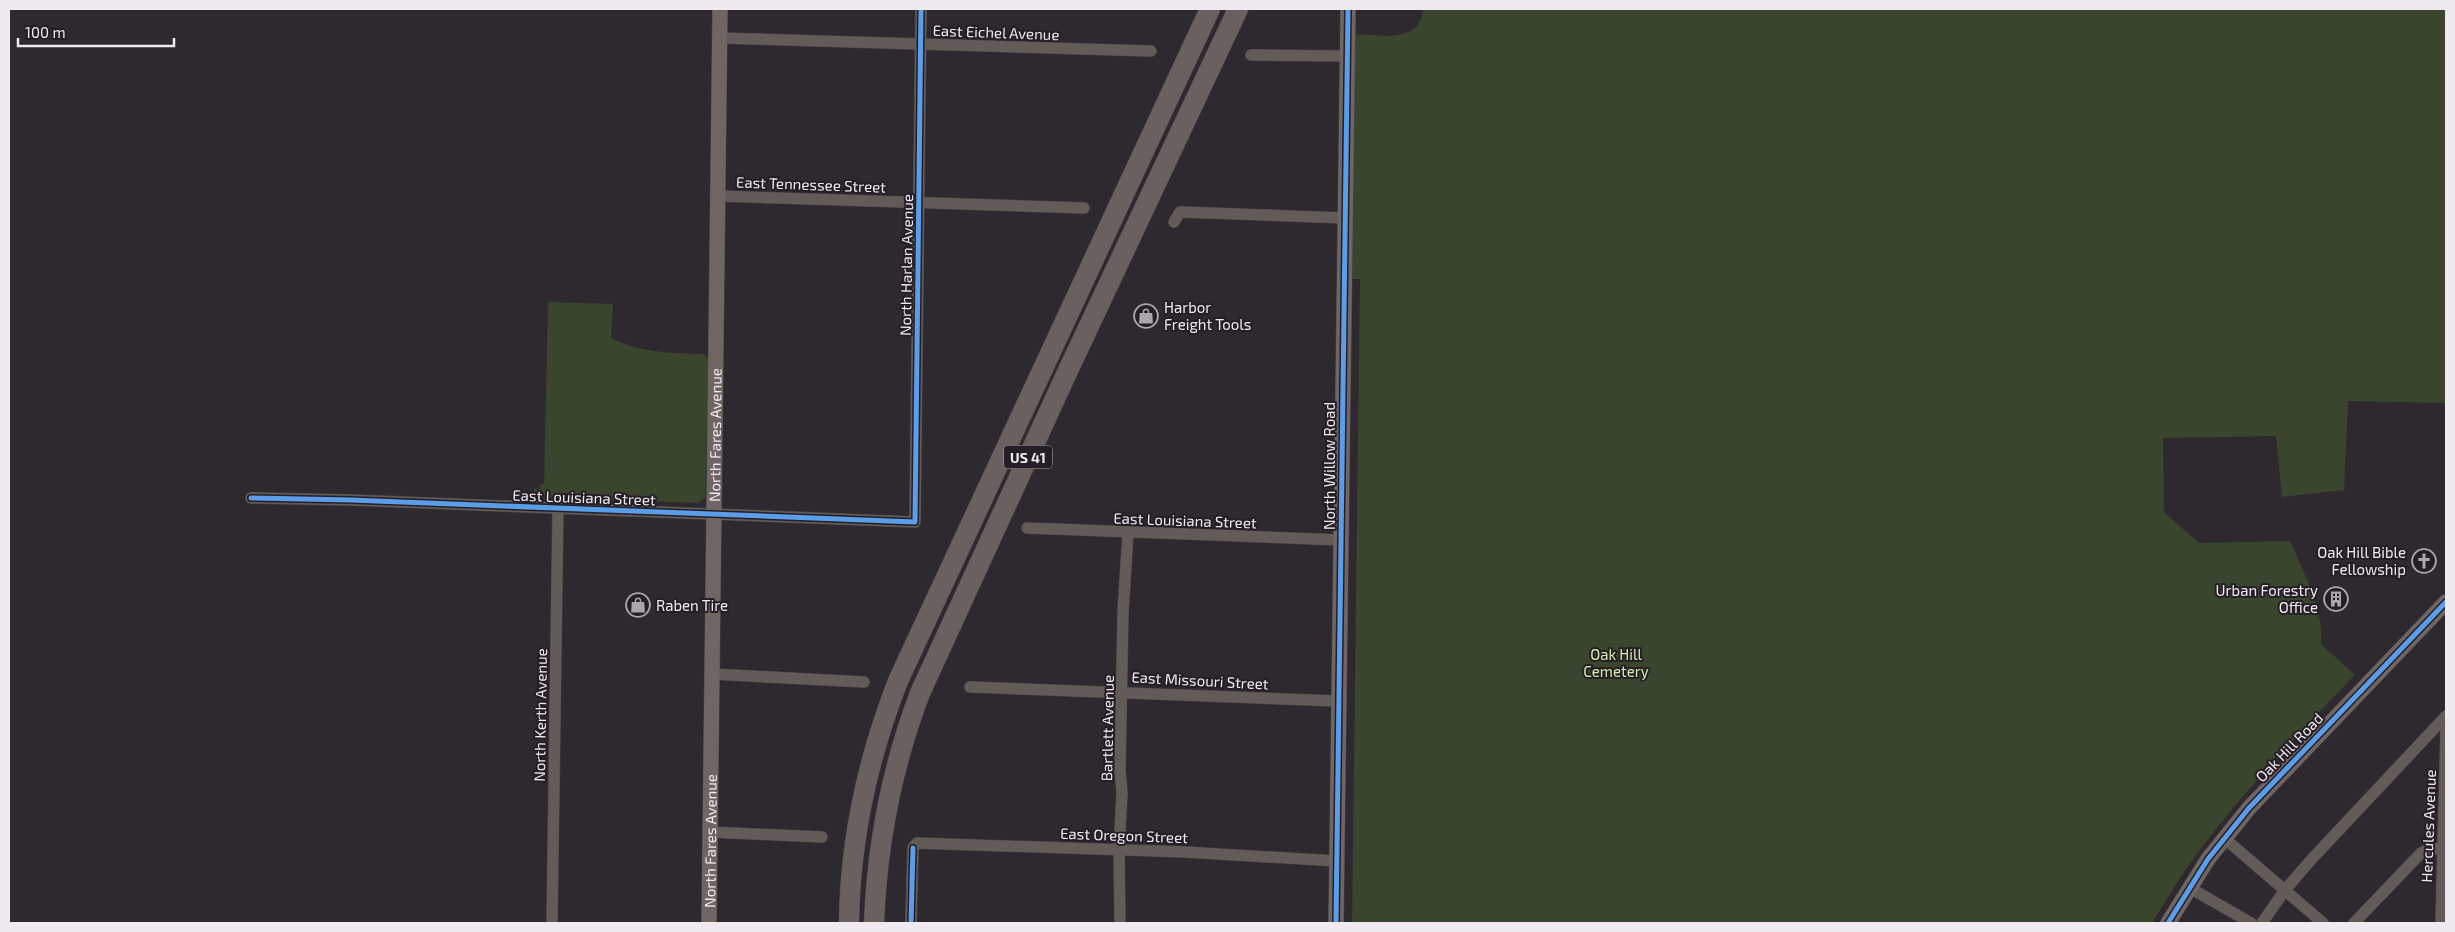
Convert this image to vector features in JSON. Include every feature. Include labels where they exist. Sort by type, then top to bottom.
[{"type":"highway","name":"US 41","points":[[849,923],[853,859],[860,810],[872,758],[895,688],[1210,9]]},
{"type":"highway","name":"US 41","points":[[874,923],[878,862],[887,806],[904,740],[920,693],[1064,377],[1238,9]]},
{"type":"street","name":"North Fares Avenue","points":[[709,923],[720,9]]},
{"type":"street","name":"North Harlan Avenue","points":[[915,522],[921,9]]},
{"type":"street","name":"North Willow Road","points":[[1336,923],[1348,9]]},
{"type":"street","name":"East Eichel Avenue","points":[[720,38],[1151,51]]},
{"type":"street","points":[[1251,55],[1347,56]]},
{"type":"street","name":"East Tennessee Street","points":[[718,196],[1084,208]]},
{"type":"street","points":[[1174,222],[1180,212],[1344,218]]},
{"type":"street","name":"East Louisiana Street","points":[[251,498],[915,522]]},
{"type":"street","name":"North Kerth Avenue","points":[[552,923],[558,508]]},
{"type":"street","name":"East Louisiana Street","points":[[1027,528],[1341,540]]},
{"type":"street","name":"Bartlett Avenue","points":[[1120,923],[1119,850],[1123,612],[1128,533]]},
{"type":"street","name":"Oak Hill Road","points":[[2168,923],[2224,838],[2264,791],[2446,602]]},
{"type":"street","points":[[712,674],[864,682]]},
{"type":"street","name":"East Missouri Street","points":[[970,687],[1338,701]]},
{"type":"street","points":[[2262,923],[2284,890],[2362,804],[2446,716]]},
{"type":"street","name":"Hercules Avenue","points":[[2440,923],[2444,848],[2446,730]]},
{"type":"street","points":[[710,832],[822,837]]},
{"type":"street","points":[[2224,838],[2323,923]]},
{"type":"street","name":"East Oregon Street","points":[[911,923],[913,848],[917,843],[1119,850],[1337,861]]},
{"type":"street","points":[[2358,921],[2421,853],[2429,849],[2444,848]]},
{"type":"street","points":[[2190,888],[2251,923]]},
{"type":"green space","name":"Oak Hill Cemetery","points":[[1423,9],[2446,9],[2446,403],[2348,401],[2344,490],[2282,497],[2276,436],[2163,438],[2164,512],[2199,543],[2290,541],[2312,591],[2320,618],[2321,644],[2355,675],[2229,813],[2186,869],[2152,923],[1352,923],[1360,279],[1350,279],[1355,34],[1387,36],[1407,33],[1415,28],[1421,20]]},
{"type":"green space","points":[[548,302],[613,304],[611,338],[645,349],[704,354],[709,360],[705,498],[698,503],[537,497],[534,495],[534,489],[540,489],[541,484],[544,484]]},
{"type":"cycle path","points":[[251,498],[351,500],[915,522],[921,9]]},
{"type":"cycle path","points":[[1336,923],[1348,9]]},
{"type":"cycle path","points":[[2168,923],[2208,859],[2249,808],[2446,602]]},
{"type":"cycle path","points":[[911,923],[913,848]]},
{"type":"place","name":"Harbor Freight Tools","points":[[1146,316]]},
{"type":"place","name":"Oak Hill Bible Fellowship","points":[[2424,561]]},
{"type":"place","name":"Urban Forestry Office","points":[[2336,599]]},
{"type":"place","name":"Raben Tire","points":[[638,605]]}]
